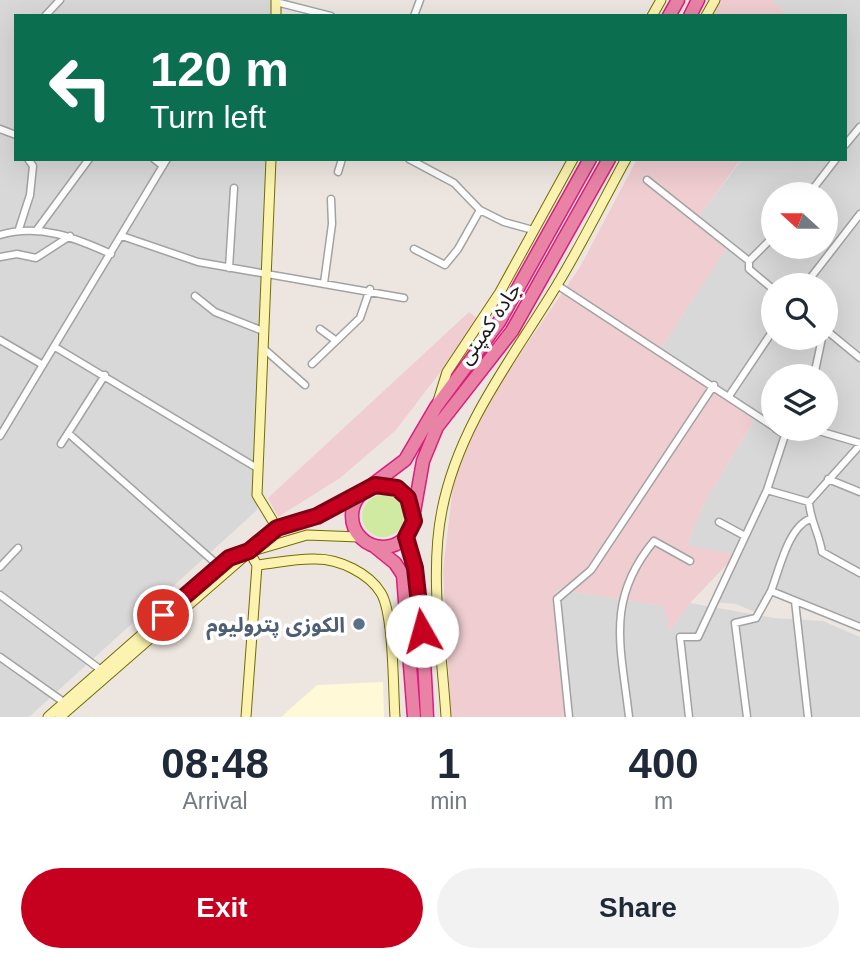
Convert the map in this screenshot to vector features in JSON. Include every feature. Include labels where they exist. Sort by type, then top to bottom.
[{"type":"highway","name":"جاده کمپنی","points":[[364,491],[405,460],[436,407],[499,322],[589,161]]},
{"type":"highway","name":"جاده کمپنی","points":[[414,512],[423,461],[438,427],[512,331],[608,161]]},
{"type":"highway","points":[[373,546],[391,546],[406,537],[414,521],[414,512],[408,498],[397,488],[383,484],[364,491],[351,512],[352,525],[359,537],[396,563],[403,575],[414,717]]},
{"type":"highway","points":[[406,537],[416,581],[428,717]]},
{"type":"street","points":[[47,14],[60,0]]},
{"type":"street","points":[[276,1],[324,14]]},
{"type":"street","points":[[847,143],[860,127]]},
{"type":"street","points":[[19,229],[30,195],[33,166],[30,161]]},
{"type":"street","points":[[36,231],[88,161]]},
{"type":"street","points":[[271,161],[257,495],[277,528]]},
{"type":"street","points":[[338,172],[341,161]]},
{"type":"street","points":[[414,161],[454,183],[480,210],[504,222],[533,230]]},
{"type":"street","points":[[436,407],[447,373],[500,292],[572,161]]},
{"type":"street","points":[[446,717],[438,575],[439,535],[447,489],[459,450],[476,412],[557,285],[625,161]]},
{"type":"street","points":[[818,182],[834,161]]},
{"type":"street","points":[[0,436],[165,163]]},
{"type":"street","points":[[648,180],[749,261]]},
{"type":"street","points":[[229,268],[234,188]]},
{"type":"street","points":[[324,284],[332,224],[331,199]]},
{"type":"street","points":[[414,249],[445,265],[458,250],[480,210]]},
{"type":"street","points":[[814,273],[860,214]]},
{"type":"street","points":[[0,235],[19,229],[70,236],[111,254]]},
{"type":"street","points":[[0,257],[17,254],[36,258],[70,236]]},
{"type":"street","points":[[122,236],[198,262],[324,284],[370,289],[404,298]]},
{"type":"street","points":[[761,249],[749,261],[749,270],[761,280]]},
{"type":"street","points":[[557,285],[761,418]]},
{"type":"street","points":[[312,364],[360,318],[370,289]]},
{"type":"street","points":[[195,296],[215,312],[263,331]]},
{"type":"street","points":[[320,329],[335,340]]},
{"type":"street","points":[[0,340],[43,365]]},
{"type":"street","points":[[838,340],[860,358]]},
{"type":"street","points":[[55,346],[257,468]]},
{"type":"street","points":[[262,347],[305,385]]},
{"type":"street","points":[[729,396],[761,349]]},
{"type":"street","points":[[61,444],[105,375]]},
{"type":"street","points":[[569,717],[557,599],[591,570],[713,385]]},
{"type":"street","points":[[68,433],[219,566]]},
{"type":"street","points":[[838,437],[860,444],[809,502],[810,519],[819,532],[822,552],[860,573]]},
{"type":"street","points":[[689,717],[680,637],[698,637],[767,490],[783,441]]},
{"type":"street","points":[[828,479],[860,492]]},
{"type":"street","points":[[767,490],[809,502]]},
{"type":"street","points":[[60,717],[277,528],[317,516],[364,491]]},
{"type":"street","points":[[747,717],[736,623],[756,618],[771,591],[795,532],[803,522],[810,519]]},
{"type":"street","points":[[719,522],[745,536]]},
{"type":"street","points":[[48,717],[229,558],[307,535],[359,537]]},
{"type":"street","points":[[629,717],[618,622],[624,592],[654,541],[690,561]]},
{"type":"street","points":[[0,567],[18,548]]},
{"type":"street","points":[[246,717],[257,565],[249,551]]},
{"type":"street","points":[[257,565],[317,559],[343,564],[362,575],[381,594],[388,624],[395,717]]},
{"type":"street","points":[[771,591],[841,617],[860,627]]},
{"type":"street","points":[[0,595],[101,670]]},
{"type":"street","points":[[794,601],[808,717]]},
{"type":"street","points":[[0,657],[65,702]]},
{"type":"shaded area","points":[[0,0],[277,0],[277,14],[14,14],[14,161],[271,161],[257,510],[29,717],[0,717]]},
{"type":"shaded area","points":[[714,0],[771,0],[787,14],[709,14]]},
{"type":"shaded area","points":[[771,0],[860,0],[860,631],[770,590],[757,613],[736,604],[712,602],[735,556],[687,545],[704,503],[754,421],[660,350],[729,244],[698,218],[743,161],[847,161],[847,14],[787,14]]},
{"type":"shaded area","points":[[636,161],[742,161],[738,163],[699,217],[729,244],[660,350],[754,421],[704,503],[687,545],[737,554],[690,603],[670,631],[663,606],[557,589],[571,717],[451,717],[443,571],[458,444],[580,267]]},
{"type":"shaded area","points":[[469,312],[480,320],[396,430],[340,478],[278,517],[268,498]]},
{"type":"shaded area","points":[[557,589],[664,606],[670,631],[690,603],[774,618],[823,621],[860,637],[860,717],[571,717]]},
{"type":"shaded area","points":[[383,682],[384,717],[281,717],[317,685]]},
{"type":"green space","points":[[383,495],[398,501],[404,516],[398,531],[383,537],[368,531],[362,516],[368,501]]},
{"type":"place","name":"الکوزی پترولیوم","points":[[359,624]]},
{"type":"route","points":[[163,615],[229,558],[249,551],[277,528],[317,516],[368,488],[383,484],[403,492],[412,504],[414,521],[406,537],[415,568],[422,631]]}]
